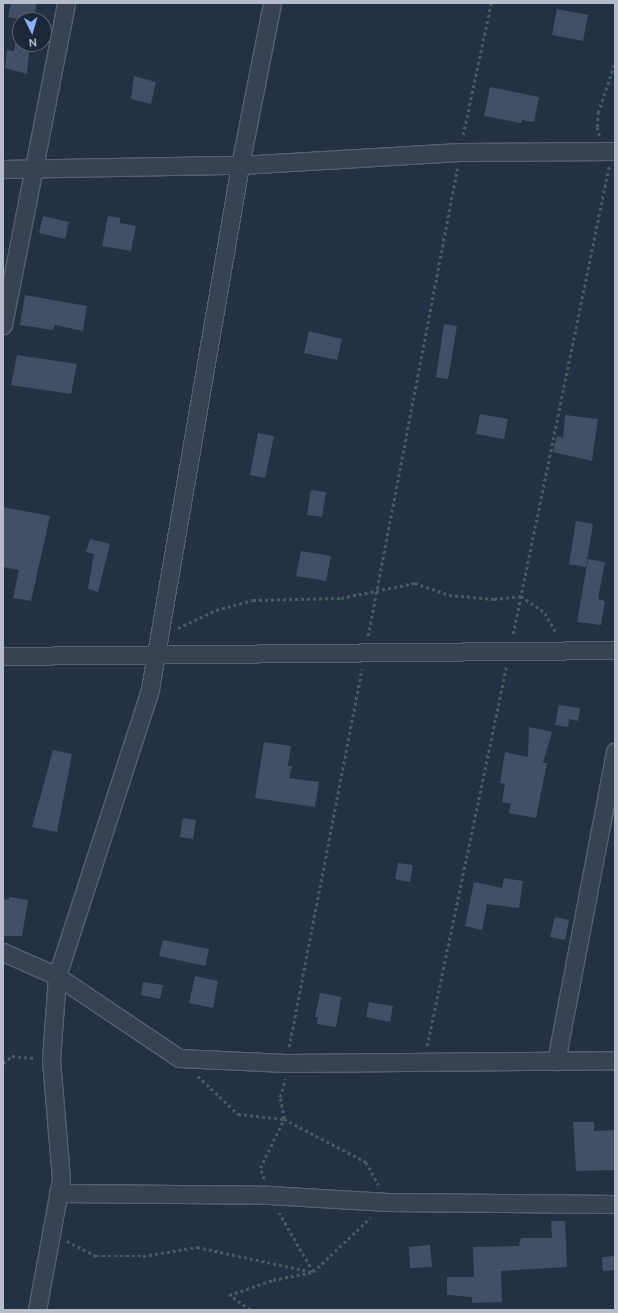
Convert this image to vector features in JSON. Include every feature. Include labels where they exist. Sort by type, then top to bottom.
[{"type":"street","points":[[3,325],[66,3]]},
{"type":"street","points":[[37,1310],[61,1179],[51,1060],[57,976],[150,689],[240,164],[272,3]]},
{"type":"street","points":[[3,169],[33,170],[240,164],[460,152],[613,151]]},
{"type":"street","points":[[3,656],[615,650]]},
{"type":"street","points":[[556,1060],[611,794],[615,752]]},
{"type":"street","points":[[3,952],[57,976],[179,1058],[286,1063],[615,1060]]},
{"type":"street","points":[[58,1193],[269,1195],[388,1202],[615,1204]]},
{"type":"path","points":[[286,1063],[460,152],[491,3]]},
{"type":"path","points":[[424,1062],[613,151],[601,141],[597,127],[598,113],[615,62]]},
{"type":"path","points":[[159,636],[216,610],[253,600],[341,598],[377,592],[415,583],[449,595],[494,598],[521,596],[545,613],[566,650]]},
{"type":"path","points":[[3,1063],[12,1056],[51,1060]]},
{"type":"building","points":[[11,3],[37,3],[35,12],[12,12],[12,18],[8,17]]},
{"type":"building","points":[[557,9],[588,15],[583,41],[552,35]]},
{"type":"building","points":[[7,50],[12,52],[29,52],[27,74],[5,68]]},
{"type":"building","points":[[134,76],[156,82],[151,104],[131,99]]},
{"type":"building","points":[[490,87],[539,97],[534,122],[522,120],[521,123],[484,116]]},
{"type":"building","points":[[43,216],[69,222],[65,239],[39,233]]},
{"type":"building","points":[[108,216],[120,218],[120,223],[136,226],[131,251],[102,246]]},
{"type":"building","points":[[25,295],[87,306],[83,331],[55,325],[53,330],[20,325]]},
{"type":"building","points":[[444,324],[457,326],[448,379],[436,377]]},
{"type":"building","points":[[309,331],[342,339],[337,360],[304,353]]},
{"type":"building","points":[[17,355],[77,364],[71,394],[11,385]]},
{"type":"building","points":[[480,414],[508,419],[504,439],[476,434]]},
{"type":"building","points":[[565,415],[598,419],[592,461],[553,452],[557,436],[563,438]]},
{"type":"building","points":[[258,433],[274,436],[265,478],[250,475]]},
{"type":"building","points":[[311,490],[326,492],[322,517],[307,515]]},
{"type":"building","points":[[3,507],[50,516],[31,601],[13,598],[19,570],[3,567]]},
{"type":"building","points":[[576,521],[593,524],[586,567],[569,564]]},
{"type":"building","points":[[90,539],[110,544],[98,592],[88,589],[94,554],[86,552]]},
{"type":"building","points":[[301,551],[331,556],[326,581],[296,576]]},
{"type":"building","points":[[588,559],[605,562],[598,599],[605,601],[601,625],[577,622]]},
{"type":"building","points":[[559,705],[580,708],[578,721],[569,719],[568,727],[555,725]]},
{"type":"building","points":[[529,727],[552,732],[543,763],[547,763],[536,818],[509,813],[511,804],[502,802],[505,784],[500,783],[505,752],[528,757]]},
{"type":"building","points":[[264,742],[291,746],[288,766],[292,766],[289,778],[319,782],[315,807],[255,798]]},
{"type":"building","points":[[53,750],[72,754],[57,832],[32,827]]},
{"type":"building","points":[[183,818],[196,820],[193,839],[180,837]]},
{"type":"building","points":[[398,863],[413,865],[410,882],[395,879]]},
{"type":"building","points":[[504,878],[523,881],[519,908],[487,904],[482,930],[465,926],[474,882],[502,888]]},
{"type":"building","points":[[9,897],[28,900],[22,936],[3,936],[3,899],[9,900]]},
{"type":"building","points":[[555,917],[569,920],[565,940],[550,937]]},
{"type":"building","points":[[163,940],[209,949],[205,966],[159,956]]},
{"type":"building","points":[[195,976],[218,981],[213,1008],[189,1003]]},
{"type":"building","points":[[143,982],[163,985],[160,999],[141,995]]},
{"type":"building","points":[[320,993],[341,997],[336,1027],[317,1024],[318,1017],[315,1017]]},
{"type":"building","points":[[369,1002],[393,1006],[390,1022],[366,1017]]},
{"type":"building","points":[[573,1122],[594,1122],[594,1131],[615,1130],[615,1170],[576,1171]]},
{"type":"building","points":[[551,1221],[565,1221],[567,1267],[501,1271],[502,1302],[472,1303],[472,1297],[447,1295],[447,1277],[474,1277],[473,1247],[519,1246],[521,1238],[552,1238]]},
{"type":"building","points":[[430,1245],[432,1267],[410,1268],[409,1247]]},
{"type":"building","points":[[615,1256],[615,1270],[603,1271],[602,1257]]}]
